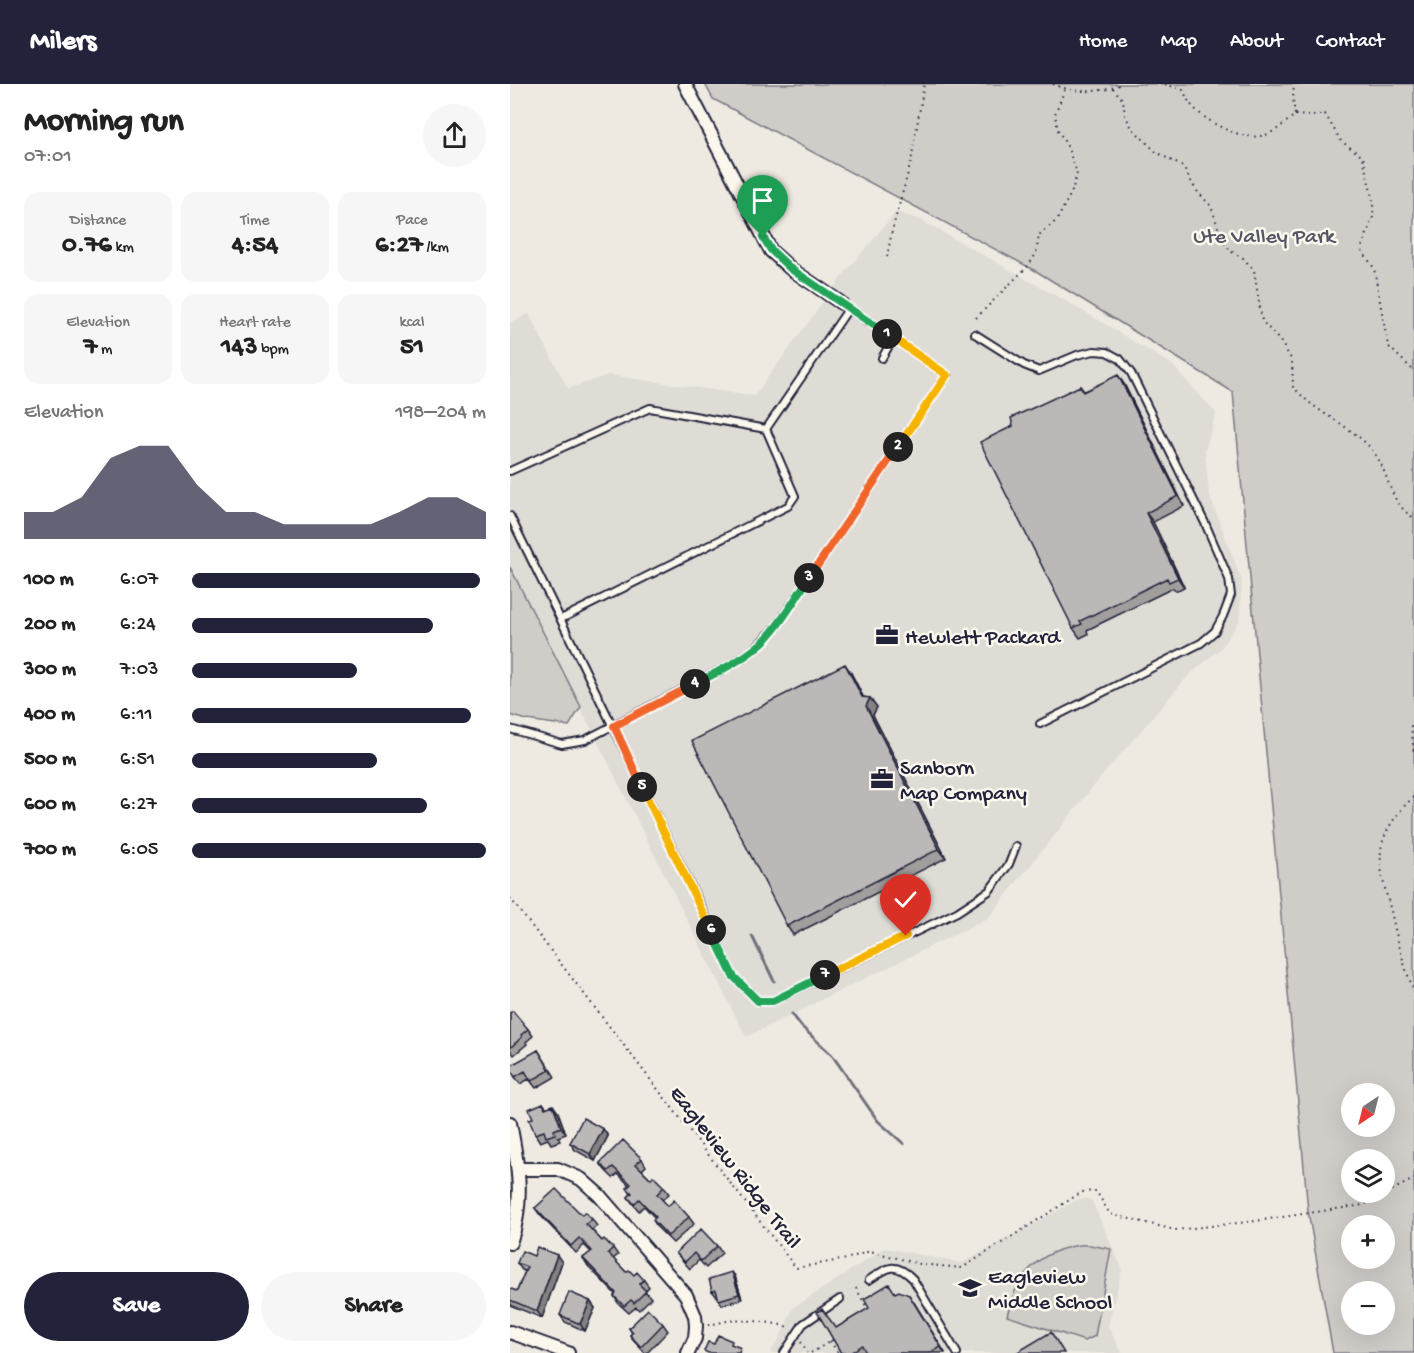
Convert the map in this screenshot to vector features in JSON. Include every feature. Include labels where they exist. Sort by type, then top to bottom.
[{"type":"street","points":[[685,84],[771,250],[791,269],[845,306]]},
{"type":"street","points":[[510,1123],[519,1169],[519,1204],[510,1243]]},
{"type":"street","points":[[519,1169],[558,1169],[571,1173],[590,1186],[686,1295],[695,1316],[696,1326],[695,1338],[688,1353]]},
{"type":"street","points":[[510,1332],[568,1353]]},
{"type":"lane","points":[[510,729],[562,744],[585,740],[751,652],[776,627],[947,375],[845,306],[766,429]]},
{"type":"lane","points":[[975,334],[1024,365],[1039,370],[1094,351],[1107,352],[1120,359],[1140,390],[1205,523],[1229,579],[1231,596],[1223,616],[1215,631],[1201,644],[1040,724]]},
{"type":"lane","points":[[882,358],[893,339]]},
{"type":"lane","points":[[510,471],[650,408],[766,429]]},
{"type":"lane","points":[[561,619],[788,506],[795,496],[766,429]]},
{"type":"lane","points":[[510,516],[614,726],[733,976],[758,1001],[773,1001],[957,912],[988,891],[1009,864],[1016,846]]},
{"type":"lane","points":[[869,1280],[886,1268],[894,1267],[906,1272],[913,1279],[957,1353]]},
{"type":"lane","points":[[784,1353],[796,1332],[809,1319],[840,1299]]},
{"type":"path","points":[[887,258],[911,162],[924,84]]},
{"type":"path","points":[[1053,84],[1065,89],[1087,91],[1113,88],[1121,84]]},
{"type":"path","points":[[1164,84],[1183,90],[1190,103],[1201,114],[1230,132],[1243,136],[1268,135],[1295,115],[1325,114],[1341,141],[1363,157],[1373,201],[1373,219],[1361,249],[1374,268],[1389,346],[1414,371]]},
{"type":"path","points":[[1294,84],[1295,115]]},
{"type":"path","points":[[1113,88],[1123,100],[1125,115],[1132,128],[1156,152],[1183,167],[1196,190],[1211,206],[1223,242],[1254,270],[1262,321],[1280,341],[1292,360],[1293,387],[1307,401],[1362,440],[1373,451],[1384,471],[1393,498],[1403,511],[1414,518]]},
{"type":"path","points":[[976,318],[1028,266],[1036,254],[1039,235],[1057,220],[1072,191],[1077,173],[1058,130],[1055,114],[1065,89]]},
{"type":"path","points":[[1414,720],[1411,726],[1414,755]]},
{"type":"path","points":[[1414,797],[1405,804],[1390,825],[1381,855],[1382,875],[1406,971],[1414,991]]},
{"type":"path","name":"Eagleview Ridge Trail","points":[[510,898],[796,1268],[846,1259],[870,1251],[920,1264]]},
{"type":"path","points":[[906,1272],[910,1266],[920,1264],[962,1268],[1082,1192],[1096,1191],[1110,1214],[1175,1230],[1363,1205],[1414,1179]]},
{"type":"path","points":[[856,1288],[872,1316]]},
{"type":"path","points":[[696,1326],[729,1321],[773,1322],[796,1332]]},
{"type":"path","points":[[811,1353],[839,1336]]},
{"type":"path","points":[[830,1341],[838,1353]]},
{"type":"shaded area","name":"Hewlett Packard","points":[[896,212],[921,220],[1090,315],[1172,365],[1216,413],[1205,451],[1209,494],[1242,581],[1239,621],[1221,648],[1187,677],[1101,777],[988,918],[746,1037],[510,567],[510,323],[529,314],[568,389],[608,375],[754,396],[844,274]]},
{"type":"shaded area","name":"Eagleview Middle School","points":[[1079,1199],[1091,1199],[1122,1269],[1108,1327],[1122,1353],[770,1353],[793,1308],[885,1248],[962,1263]]},
{"type":"green space","name":"Ute Valley Park","points":[[705,84],[1414,84],[1414,1353],[1333,1353],[1308,1211],[1233,392],[1036,271],[713,99]]},
{"type":"green space","points":[[510,567],[581,707],[569,726],[510,715]]},
{"type":"green space","points":[[1080,1245],[1111,1249],[1095,1336],[1085,1341],[1007,1316],[1016,1289],[1031,1268],[1052,1253]]},
{"type":"building","points":[[1118,375],[1178,496],[1146,513],[1178,578],[1169,582],[1167,578],[1080,621],[1082,624],[1073,628],[980,442],[1013,426],[1011,418],[1080,386],[1083,392]]},
{"type":"building","points":[[845,664],[862,697],[870,698],[866,706],[939,849],[787,926],[692,741]]},
{"type":"building","points":[[513,1011],[528,1029],[510,1048],[510,1013]]},
{"type":"building","points":[[538,1050],[550,1070],[531,1081],[525,1071],[515,1077],[510,1066]]},
{"type":"building","points":[[543,1103],[545,1108],[553,1105],[561,1127],[554,1130],[555,1134],[546,1137],[544,1131],[535,1134],[529,1119],[533,1118],[529,1109]]},
{"type":"building","points":[[583,1118],[603,1129],[590,1154],[570,1143]]},
{"type":"building","points":[[623,1140],[642,1159],[636,1164],[651,1179],[653,1176],[664,1187],[657,1194],[668,1206],[674,1200],[689,1217],[668,1236],[653,1220],[656,1217],[639,1199],[634,1204],[628,1197],[632,1193],[627,1188],[631,1184],[613,1167],[608,1171],[600,1163]]},
{"type":"building","points":[[556,1189],[582,1215],[585,1212],[592,1219],[586,1224],[602,1241],[604,1239],[613,1248],[608,1253],[626,1272],[629,1270],[634,1275],[637,1272],[644,1280],[639,1284],[646,1291],[634,1303],[631,1300],[624,1306],[614,1296],[616,1293],[583,1258],[592,1251],[579,1238],[571,1246],[535,1208]]},
{"type":"building","points":[[701,1229],[717,1246],[701,1261],[694,1253],[685,1262],[676,1253]]},
{"type":"building","points":[[537,1247],[557,1255],[537,1311],[510,1300],[510,1291],[511,1289],[517,1291],[527,1267],[517,1263],[522,1251],[534,1256]]},
{"type":"building","points":[[732,1272],[739,1294],[719,1300],[716,1290],[712,1291],[709,1279]]},
{"type":"building","points":[[889,1284],[895,1293],[899,1291],[909,1295],[941,1347],[930,1353],[866,1353],[862,1345],[850,1353],[841,1353],[817,1312],[822,1309],[836,1328],[869,1308],[864,1299]]},
{"type":"building","points":[[569,1292],[590,1301],[580,1324],[560,1315]]},
{"type":"building","points":[[648,1309],[663,1324],[641,1347],[630,1335],[633,1332],[629,1328]]},
{"type":"building","points":[[1051,1332],[1064,1353],[1016,1353]]},
{"type":"building","points":[[718,1335],[741,1348],[739,1353],[704,1351],[708,1342],[714,1344]]},
{"type":"waterway","points":[[752,936],[774,981]]},
{"type":"waterway","points":[[792,1014],[802,1027],[832,1055],[878,1121],[904,1144]]},
{"type":"place","name":"Hewlett Packard","points":[[887,635]]},
{"type":"place","name":"Sanborn Map Company","points":[[882,779]]},
{"type":"place","name":"Eagleview Middle School","points":[[970,1288]]},
{"type":"route","points":[[763,237],[771,250],[791,269],[947,375],[765,640],[751,652],[729,665],[614,726],[733,976],[758,1001],[773,1001],[906,936]]}]
